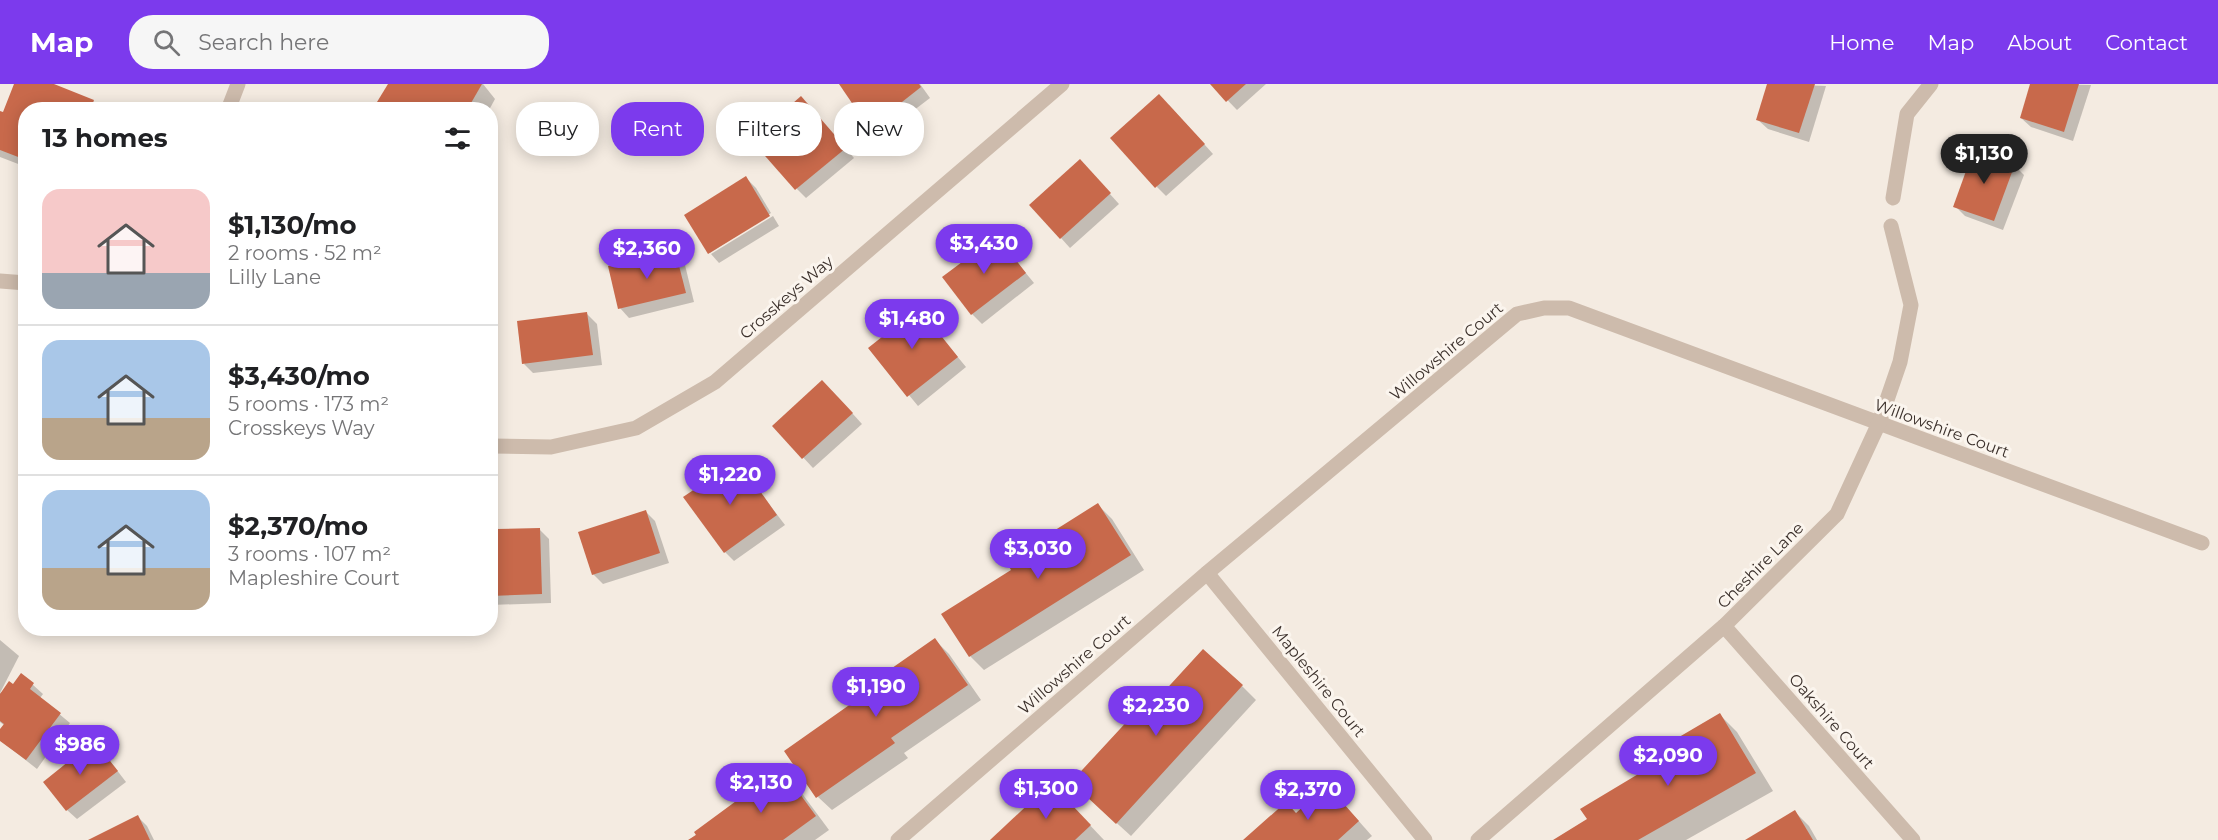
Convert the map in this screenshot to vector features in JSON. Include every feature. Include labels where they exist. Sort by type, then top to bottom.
[{"type":"street","points":[[231,102],[238,84]]},
{"type":"street","name":"Crosskeys Way","points":[[498,446],[551,447],[636,428],[715,382],[1062,84]]},
{"type":"street","points":[[1893,198],[1907,114],[1931,84]]},
{"type":"street","name":"Cheshire Lane","points":[[1478,840],[1724,626],[1837,514],[1879,423],[1900,362],[1911,305],[1891,226]]},
{"type":"street","points":[[0,281],[18,282]]},
{"type":"street","name":"Willowshire Court","points":[[898,840],[1207,573],[1517,314],[1544,308],[1569,308],[2202,543]]},
{"type":"street","name":"Mapleshire Court","points":[[1207,573],[1425,840]]},
{"type":"street","name":"Oakshire Court","points":[[1724,626],[1913,840]]},
{"type":"building","points":[[14,84],[54,84],[94,100],[93,102],[18,102],[18,157],[0,150],[0,111],[3,112]]},
{"type":"building","points":[[388,84],[482,84],[472,102],[377,102]]},
{"type":"building","points":[[839,84],[919,84],[921,87],[902,102],[851,102]]},
{"type":"building","points":[[1210,84],[1246,84],[1226,102]]},
{"type":"building","points":[[1767,84],[1815,84],[1799,133],[1756,120]]},
{"type":"building","points":[[2030,84],[2079,84],[2064,132],[2020,118]]},
{"type":"building","points":[[1159,94],[1205,144],[1155,188],[1110,138]]},
{"type":"building","points":[[801,96],[806,102],[794,102]]},
{"type":"building","points":[[822,120],[834,134],[834,156],[836,156],[795,190],[765,156],[822,156]]},
{"type":"building","points":[[1974,149],[2015,164],[1994,221],[1953,207]]},
{"type":"building","points":[[1080,159],[1111,193],[1060,239],[1029,205]]},
{"type":"building","points":[[746,176],[770,216],[708,254],[684,215]]},
{"type":"building","points":[[997,236],[1026,273],[971,315],[942,277]]},
{"type":"building","points":[[675,250],[686,293],[618,309],[608,266]]},
{"type":"building","points":[[914,302],[958,357],[907,397],[868,348],[887,333],[882,327]]},
{"type":"building","points":[[587,312],[593,355],[522,364],[517,321]]},
{"type":"building","points":[[822,380],[853,413],[802,459],[772,426]]},
{"type":"building","points":[[738,460],[777,515],[724,553],[683,497]]},
{"type":"building","points":[[1098,503],[1131,555],[969,657],[941,614],[1011,570],[1006,561]]},
{"type":"building","points":[[646,510],[660,553],[592,575],[578,532]]},
{"type":"building","points":[[540,528],[542,594],[498,596],[498,529]]},
{"type":"building","points":[[935,638],[968,685],[891,738],[895,743],[816,798],[784,751],[855,701],[852,696]]},
{"type":"building","points":[[1203,649],[1243,685],[1116,824],[1071,782],[1144,703],[1149,708]]},
{"type":"building","points":[[21,673],[34,683],[30,689],[61,713],[26,760],[0,741],[0,729],[4,724],[0,721],[0,694],[9,681],[13,684]]},
{"type":"building","points":[[1720,713],[1756,773],[1638,840],[1553,840],[1587,819],[1580,809],[1680,749],[1674,740]]},
{"type":"building","points":[[94,741],[118,771],[66,811],[43,782]]},
{"type":"building","points":[[781,768],[816,816],[783,840],[688,840],[696,835],[694,832]]},
{"type":"building","points":[[1051,783],[1091,825],[1075,840],[990,840]]},
{"type":"building","points":[[1327,785],[1359,821],[1338,840],[1243,840],[1286,802],[1296,813]]},
{"type":"building","points":[[1795,810],[1813,840],[1745,840]]},
{"type":"building","points":[[138,815],[150,840],[88,840]]}]
